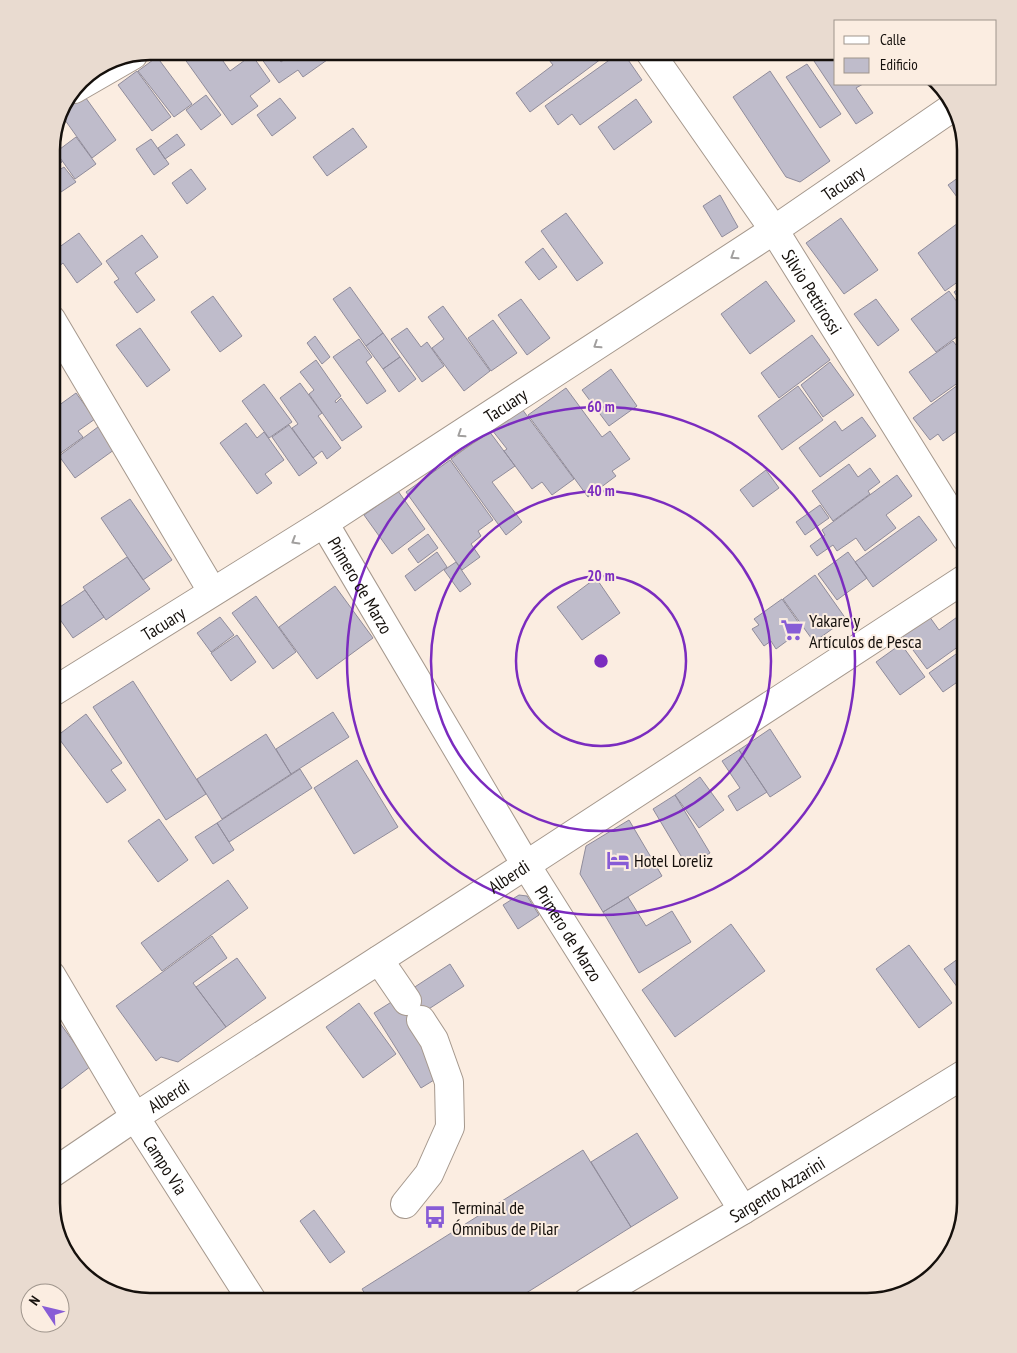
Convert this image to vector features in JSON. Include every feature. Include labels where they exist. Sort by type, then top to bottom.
[{"type":"street","name":"Silvio Pettirossi","points":[[655,60],[774,230],[957,524]]},
{"type":"street","name":"Tacuary","points":[[60,687],[324,523],[774,230],[948,110]]},
{"type":"street","points":[[60,333],[212,591]]},
{"type":"street","name":"Primero de Marzo","points":[[324,523],[526,865],[743,1210]]},
{"type":"street","name":"Alberdi","points":[[60,1168],[135,1117],[957,584]]},
{"type":"street","points":[[379,960],[434,1040],[449,1082],[450,1127],[429,1174],[405,1204]]},
{"type":"street","name":"Campo Vìa","points":[[60,990],[135,1117],[247,1293]]},
{"type":"street","name":"Sargento Azzarini","points":[[602,1293],[743,1210],[957,1079]]},
{"type":"building","points":[[153,60],[159,60],[192,104],[174,117],[138,71]]},
{"type":"building","points":[[185,60],[222,60],[230,71],[245,60],[255,60],[270,81],[250,96],[258,106],[232,125]]},
{"type":"building","points":[[262,60],[280,60],[281,62],[284,60],[327,60],[303,77],[298,70],[279,83]]},
{"type":"building","points":[[549,60],[600,60],[530,112],[516,93],[553,65]]},
{"type":"building","points":[[609,60],[628,60],[642,80],[580,125],[572,114],[558,125],[545,106]]},
{"type":"building","points":[[834,60],[834,85],[861,85],[856,88],[873,113],[856,124],[814,61]]},
{"type":"building","points":[[807,64],[841,114],[820,128],[786,77]]},
{"type":"building","points":[[137,71],[171,117],[152,131],[118,85]]},
{"type":"building","points":[[770,71],[830,161],[800,182],[786,177],[733,97]]},
{"type":"building","points":[[83,94],[116,140],[92,158],[65,120],[75,100]]},
{"type":"building","points":[[206,95],[221,115],[201,130],[186,110]]},
{"type":"building","points":[[280,98],[296,118],[272,136],[257,115]]},
{"type":"building","points":[[636,99],[652,122],[614,150],[598,127]]},
{"type":"building","points":[[353,128],[367,147],[327,176],[313,157]]},
{"type":"building","points":[[177,134],[185,145],[165,159],[158,148]]},
{"type":"building","points":[[76,137],[96,164],[75,179],[60,158],[60,149]]},
{"type":"building","points":[[151,139],[169,164],[154,175],[136,149]]},
{"type":"building","points":[[64,167],[76,182],[60,193],[60,169]]},
{"type":"building","points":[[191,169],[206,189],[187,204],[172,183]]},
{"type":"building","points":[[957,178],[957,197],[948,185]]},
{"type":"building","points":[[720,195],[738,227],[722,237],[703,206]]},
{"type":"building","points":[[566,213],[603,263],[577,281],[541,231]]},
{"type":"building","points":[[841,218],[878,270],[844,294],[806,243]]},
{"type":"building","points":[[957,224],[957,282],[945,291],[918,253]]},
{"type":"building","points":[[79,233],[102,264],[77,283],[63,263],[60,265],[60,247]]},
{"type":"building","points":[[142,235],[158,257],[135,273],[155,300],[137,313],[114,282],[119,279],[106,261]]},
{"type":"building","points":[[543,248],[557,267],[539,280],[525,262]]},
{"type":"building","points":[[766,281],[795,321],[750,354],[721,314]]},
{"type":"building","points":[[350,287],[383,333],[366,346],[333,299]]},
{"type":"building","points":[[949,291],[957,302],[957,337],[936,352],[911,319]]},
{"type":"building","points":[[213,296],[242,336],[220,352],[191,312]]},
{"type":"building","points":[[521,299],[550,338],[527,355],[498,315]]},
{"type":"building","points":[[876,299],[899,330],[878,346],[854,314]]},
{"type":"building","points":[[443,306],[490,371],[464,391],[432,348],[444,339],[428,317]]},
{"type":"building","points":[[493,320],[517,353],[491,371],[468,338]]},
{"type":"building","points":[[140,328],[170,370],[147,387],[116,345]]},
{"type":"building","points":[[407,328],[421,347],[427,342],[444,366],[422,382],[391,339]]},
{"type":"building","points":[[383,333],[400,357],[383,369],[366,346]]},
{"type":"building","points":[[812,335],[830,360],[779,398],[761,373]]},
{"type":"building","points":[[315,336],[330,357],[322,364],[307,343]]},
{"type":"building","points":[[359,339],[372,357],[366,362],[386,391],[367,404],[333,357]]},
{"type":"building","points":[[953,341],[957,346],[957,383],[931,402],[909,372]]},
{"type":"building","points":[[400,357],[416,379],[399,392],[383,369]]},
{"type":"building","points":[[316,360],[341,396],[335,401],[336,403],[341,398],[362,427],[342,441],[309,394],[314,390],[300,372]]},
{"type":"building","points":[[830,362],[854,395],[823,417],[801,385]]},
{"type":"building","points":[[611,369],[637,406],[609,426],[582,390]]},
{"type":"building","points":[[300,383],[322,413],[318,416],[341,448],[327,459],[322,451],[313,458],[292,428],[298,424],[280,398]]},
{"type":"building","points":[[264,384],[292,422],[269,438],[242,401]]},
{"type":"building","points":[[798,386],[823,420],[782,450],[758,416]]},
{"type":"building","points":[[957,386],[957,431],[943,441],[938,434],[930,440],[913,418]]},
{"type":"building","points":[[566,388],[602,437],[610,431],[630,459],[612,471],[616,476],[588,497],[528,415]]},
{"type":"building","points":[[76,393],[95,419],[78,431],[83,437],[60,454],[60,405]]},
{"type":"building","points":[[522,409],[574,479],[552,495],[542,482],[532,489],[504,451],[507,449],[492,430]]},
{"type":"building","points":[[862,417],[876,436],[820,477],[799,448],[835,421],[842,431]]},
{"type":"building","points":[[246,423],[257,438],[264,432],[284,460],[265,474],[272,483],[257,494],[220,443]]},
{"type":"building","points":[[102,424],[118,447],[75,478],[60,455]]},
{"type":"building","points":[[289,425],[317,463],[299,476],[272,437]]},
{"type":"building","points":[[489,431],[515,466],[492,482],[522,522],[506,535],[451,459]]},
{"type":"building","points":[[450,460],[493,520],[478,531],[481,536],[471,544],[480,557],[462,570],[406,492]]},
{"type":"building","points":[[849,464],[858,477],[870,468],[880,482],[868,491],[870,494],[833,521],[812,491]]},
{"type":"building","points":[[766,470],[779,488],[753,507],[740,490]]},
{"type":"building","points":[[897,475],[912,496],[886,515],[896,528],[865,551],[856,538],[837,551],[833,545],[817,556],[810,546],[825,535],[822,530]]},
{"type":"building","points":[[398,491],[425,529],[392,554],[364,515]]},
{"type":"building","points":[[130,499],[172,560],[143,580],[101,518]]},
{"type":"building","points":[[820,505],[829,518],[805,535],[796,522]]},
{"type":"building","points":[[919,516],[937,540],[873,587],[855,562]]},
{"type":"building","points":[[428,534],[438,548],[418,563],[408,549]]},
{"type":"building","points":[[437,552],[447,567],[415,591],[405,576]]},
{"type":"building","points":[[848,552],[867,578],[837,600],[818,574]]},
{"type":"building","points":[[127,557],[150,589],[106,620],[83,587]]},
{"type":"building","points":[[456,562],[471,584],[460,592],[444,570]]},
{"type":"building","points":[[815,575],[846,619],[814,642],[783,599]]},
{"type":"building","points":[[596,578],[620,613],[582,640],[557,607]]},
{"type":"building","points":[[335,586],[373,638],[317,679],[279,627]]},
{"type":"building","points":[[85,590],[104,617],[73,638],[60,620],[60,607]]},
{"type":"building","points":[[256,596],[296,652],[273,669],[232,613]]},
{"type":"building","points":[[782,599],[803,629],[776,649],[771,641],[764,646],[752,629],[759,625],[754,619]]},
{"type":"building","points":[[929,616],[939,630],[957,617],[957,647],[927,669],[902,635]]},
{"type":"building","points":[[220,617],[234,635],[211,652],[197,633]]},
{"type":"building","points":[[237,635],[256,662],[231,681],[211,653]]},
{"type":"building","points":[[901,644],[925,677],[900,695],[876,662]]},
{"type":"building","points":[[957,653],[957,682],[943,692],[929,673]]},
{"type":"building","points":[[133,681],[206,794],[166,820],[93,707]]},
{"type":"building","points":[[333,712],[349,737],[291,774],[276,749]]},
{"type":"building","points":[[86,714],[122,763],[111,770],[126,790],[107,803],[60,740],[60,734]]},
{"type":"building","points":[[770,729],[801,777],[770,797],[739,750]]},
{"type":"building","points":[[266,734],[291,774],[222,819],[197,779]]},
{"type":"building","points":[[739,750],[767,792],[737,811],[728,796],[740,788],[722,761]]},
{"type":"building","points":[[357,760],[398,827],[354,854],[314,788]]},
{"type":"building","points":[[300,769],[312,788],[229,842],[217,823]]},
{"type":"building","points":[[700,777],[724,810],[699,828],[675,795]]},
{"type":"building","points":[[675,795],[710,853],[687,866],[653,809]]},
{"type":"building","points":[[159,819],[188,860],[158,882],[128,841]]},
{"type":"building","name":"Hotel Loreliz","points":[[629,820],[662,876],[603,912],[580,874],[586,846]]},
{"type":"building","points":[[217,823],[234,850],[213,864],[195,837]]},
{"type":"building","points":[[228,880],[248,908],[162,971],[141,943]]},
{"type":"building","points":[[519,895],[527,896],[539,915],[518,929],[503,905]]},
{"type":"building","points":[[628,897],[646,926],[672,911],[691,942],[639,973],[603,912]]},
{"type":"building","points":[[731,924],[765,971],[675,1037],[642,990]]},
{"type":"building","points":[[212,936],[227,958],[193,983],[226,1027],[178,1062],[161,1057],[156,1061],[116,1006]]},
{"type":"building","points":[[909,945],[952,1003],[919,1028],[876,969]]},
{"type":"building","points":[[237,958],[266,998],[226,1027],[196,987]]},
{"type":"building","points":[[957,960],[957,987],[944,969]]},
{"type":"building","points":[[450,964],[464,986],[418,1016],[404,994]]},
{"type":"building","points":[[404,994],[452,1069],[421,1088],[374,1013]]},
{"type":"building","points":[[359,1003],[396,1054],[363,1078],[326,1027]]},
{"type":"building","points":[[60,1023],[91,1066],[60,1090]]},
{"type":"building","points":[[637,1133],[678,1198],[631,1227],[591,1162]]},
{"type":"building","points":[[583,1150],[631,1227],[526,1293],[364,1293],[362,1289]]},
{"type":"building","points":[[314,1210],[345,1252],[330,1263],[300,1221]]},
{"type":"place","name":"Yakare y Artículos de Pesca","points":[[792,630]]},
{"type":"place","name":"Hotel Loreliz","points":[[618,860]]},
{"type":"place","name":"Terminal de Ómnibus de Pilar","points":[[435,1217]]}]
